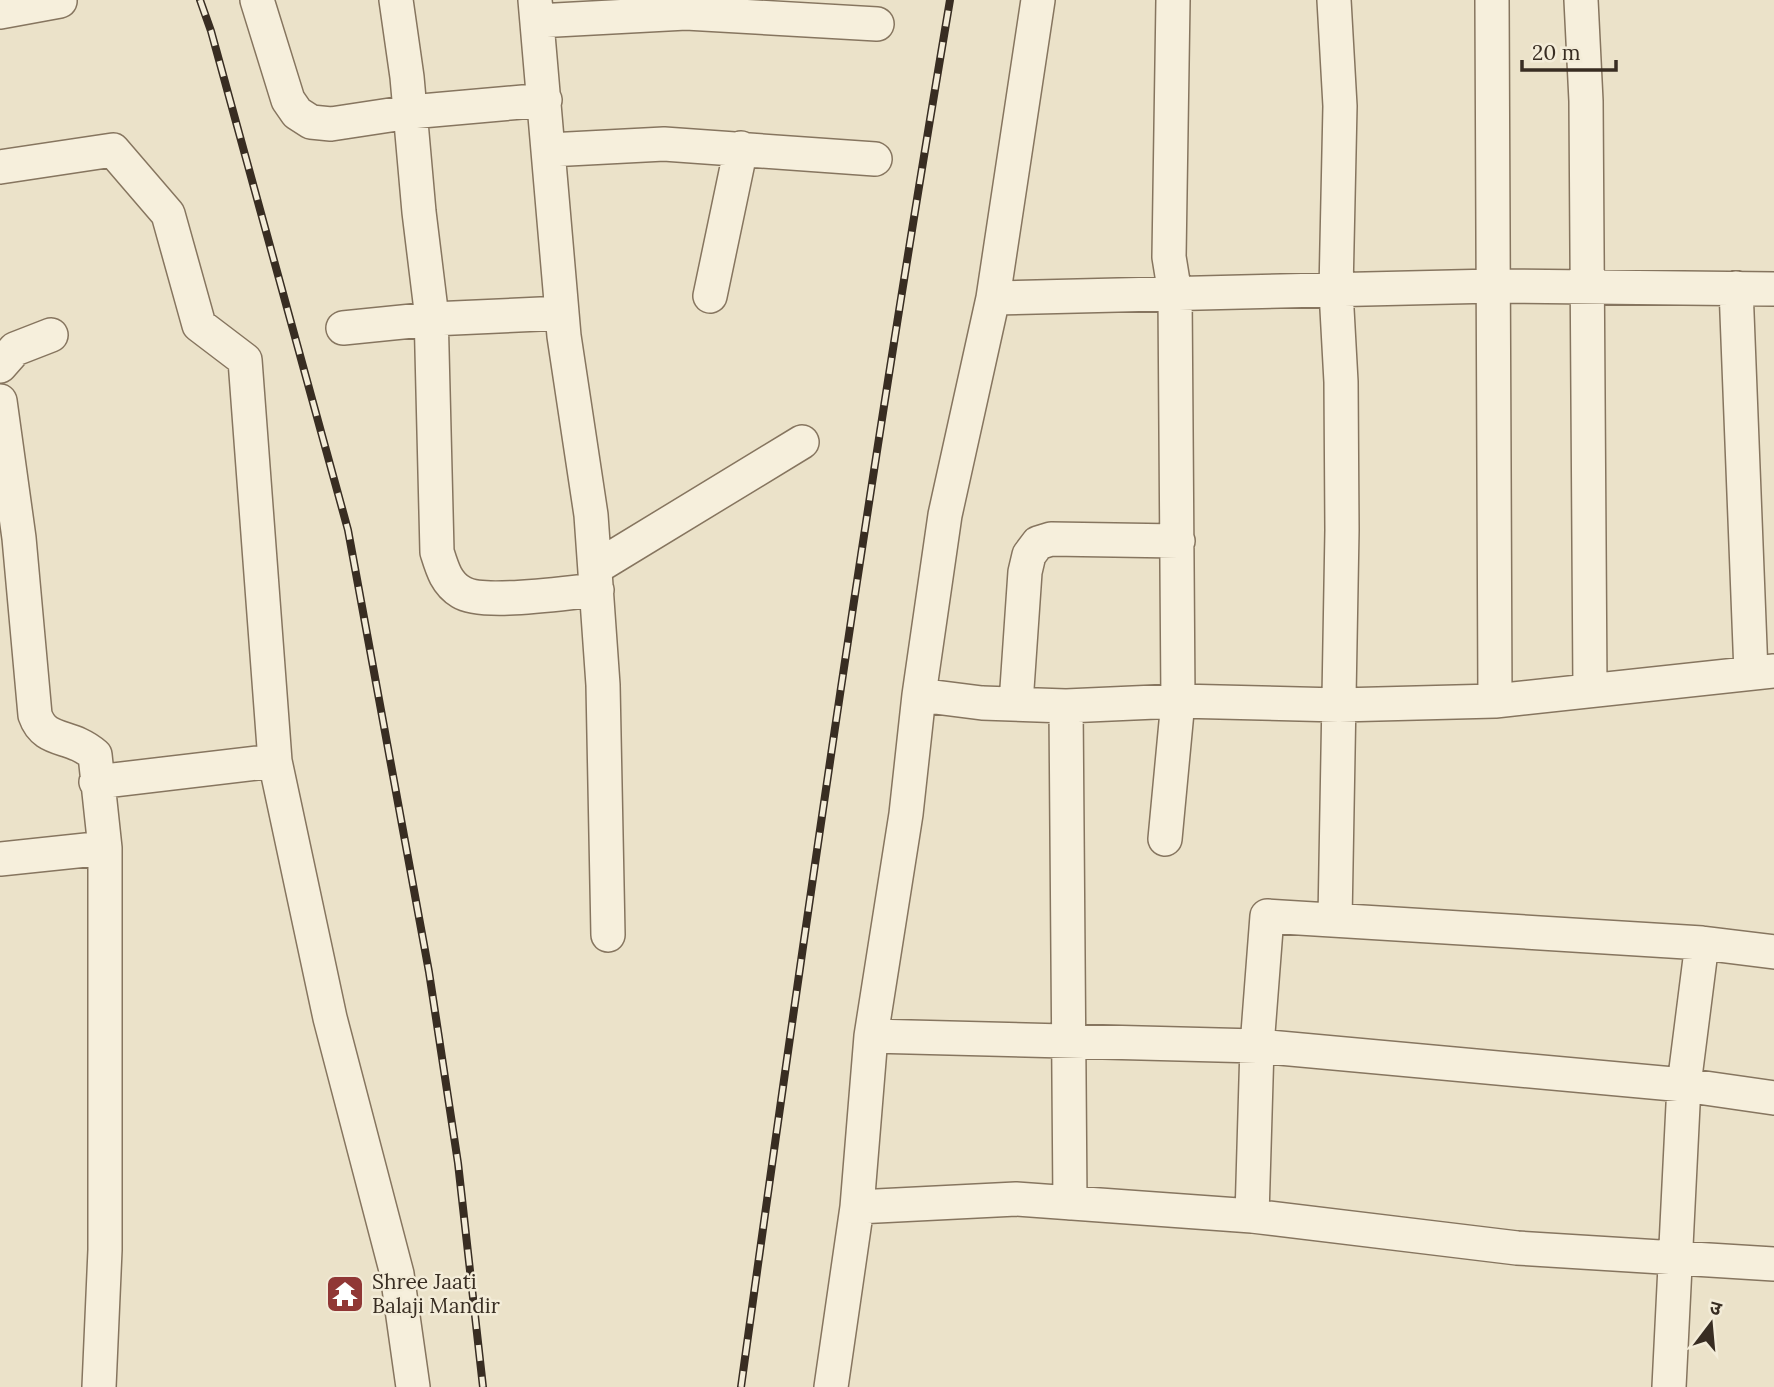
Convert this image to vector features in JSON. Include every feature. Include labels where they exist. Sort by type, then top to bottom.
[{"type":"street","points":[[257,0],[288,100],[296,113],[311,122],[331,124],[410,112],[545,100]]},
{"type":"street","points":[[396,0],[432,318],[437,552],[445,577],[462,593],[483,599],[596,579],[802,442]]},
{"type":"street","points":[[831,1387],[858,1207],[871,1035],[906,814],[919,695],[945,515],[992,298],[1038,0]]},
{"type":"street","points":[[1165,839],[1178,701],[1175,294],[1169,257],[1173,0]]},
{"type":"street","points":[[1334,0],[1340,106],[1336,290],[1342,503],[1335,920]]},
{"type":"street","points":[[1492,0],[1495,701]]},
{"type":"street","points":[[1581,0],[1586,102],[1590,690]]},
{"type":"street","points":[[0,12],[60,1]]},
{"type":"street","points":[[608,935],[603,685],[592,515],[562,313],[536,10],[685,6],[877,24]]},
{"type":"street","points":[[550,150],[664,144],[875,159]]},
{"type":"street","points":[[710,296],[741,148]]},
{"type":"street","points":[[0,167],[113,150],[168,214],[199,325],[245,360],[275,761],[330,1018],[397,1274],[413,1387]]},
{"type":"street","points":[[992,298],[1494,286],[1774,289]]},
{"type":"street","points":[[919,695],[1066,706],[1178,701],[1339,705],[1495,701],[1762,672],[1736,288]]},
{"type":"street","points":[[344,328],[432,318],[562,313]]},
{"type":"street","points":[[0,366],[15,349],[51,335]]},
{"type":"street","points":[[0,401],[19,538],[34,715],[40,729],[51,736],[66,737],[82,744],[95,755],[105,848],[104,1250],[99,1387]]},
{"type":"street","points":[[1016,703],[1025,572],[1029,555],[1038,542],[1051,539],[1178,541]]},
{"type":"street","points":[[1066,706],[1070,1203]]},
{"type":"street","points":[[96,782],[275,761]]},
{"type":"street","points":[[0,859],[105,848]]},
{"type":"street","points":[[1252,1216],[1257,1046],[1267,916],[1702,943],[1774,952]]},
{"type":"street","points":[[1669,1387],[1684,1085],[1702,943]]},
{"type":"street","points":[[871,1035],[1257,1046],[1684,1085],[1774,1098]]},
{"type":"street","points":[[858,1207],[1016,1199],[1252,1216],[1517,1248],[1774,1264]]},
{"type":"railway","points":[[200,0],[211,31],[348,530],[429,972],[458,1163],[483,1387]]},
{"type":"railway","points":[[741,1387],[840,693],[950,0]]},
{"type":"place","name":"Shree Jaati Balaji Mandir","points":[[345,1294]]}]
